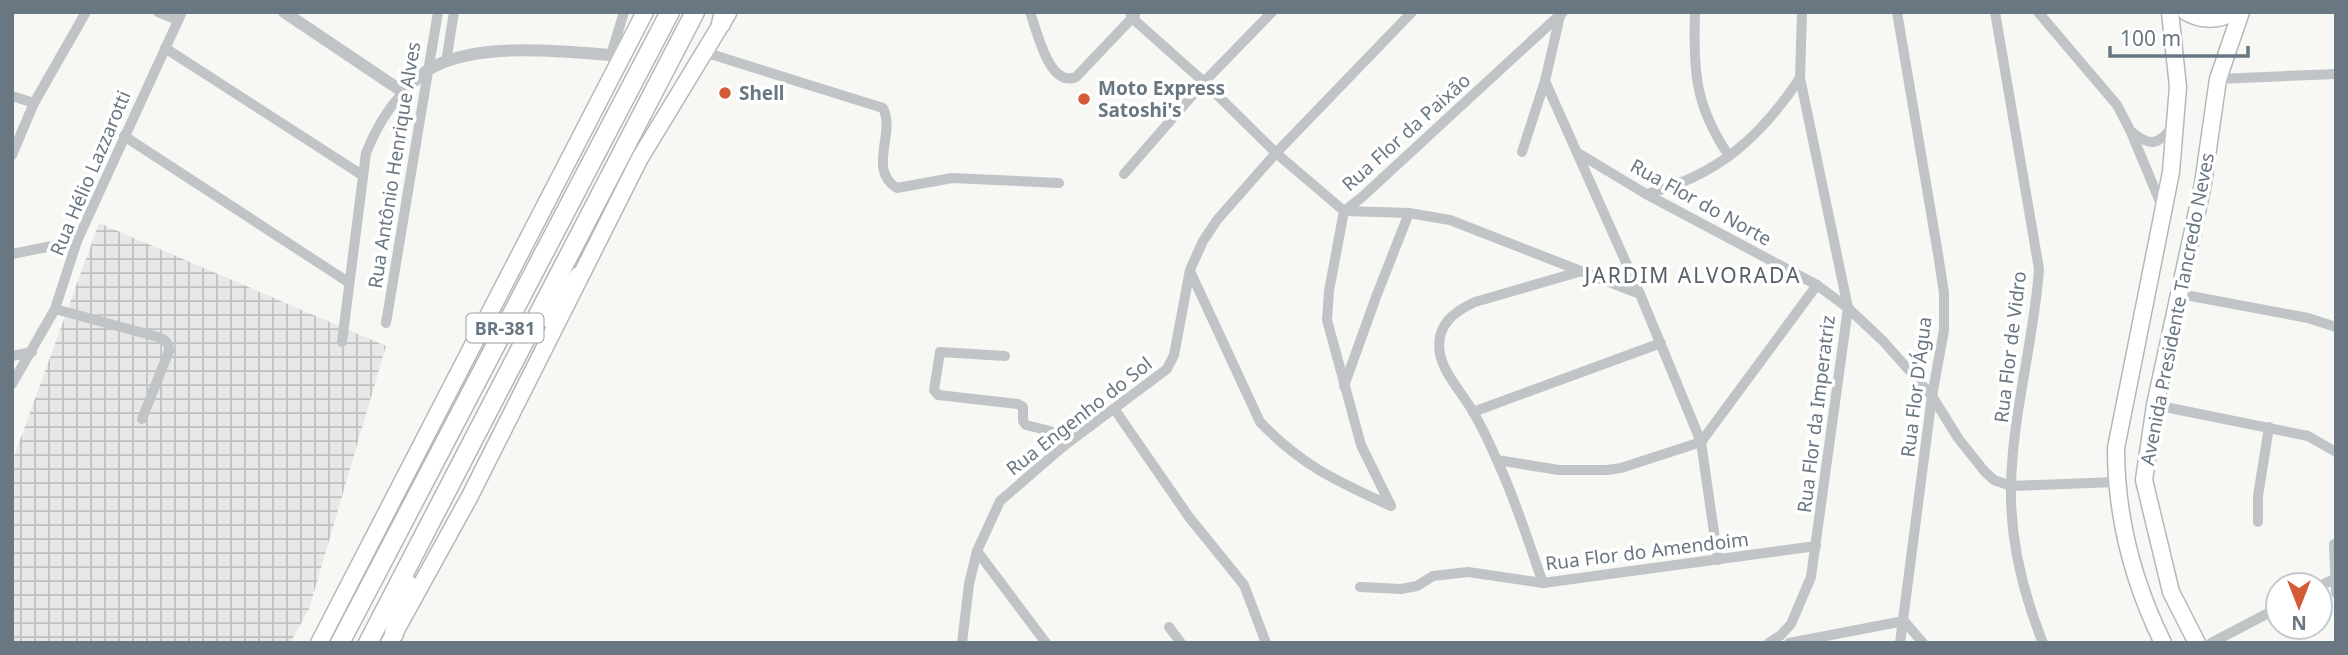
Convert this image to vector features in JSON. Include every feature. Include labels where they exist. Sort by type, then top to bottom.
[{"type":"highway","name":"BR-381","points":[[340,643],[670,12]]},
{"type":"highway","name":"BR-381","points":[[368,643],[695,12]]},
{"type":"highway","points":[[516,360],[579,276]]},
{"type":"highway","points":[[392,639],[415,553]]},
{"type":"main road","points":[[319,643],[616,56],[645,12]]},
{"type":"main road","name":"Avenida Presidente Tancredo Neves","points":[[2163,643],[2130,555],[2116,482],[2116,448],[2165,213],[2177,120],[2178,87],[2170,12]]},
{"type":"main road","points":[[2186,12],[2196,18],[2209,19],[2234,12]]},
{"type":"main road","name":"Avenida Presidente Tancredo Neves","points":[[2197,643],[2171,592],[2144,480],[2155,405],[2203,184],[2218,79],[2241,12]]},
{"type":"main road","points":[[392,639],[470,496],[640,158],[725,16]]},
{"type":"street","points":[[12,155],[34,103],[86,12]]},
{"type":"street","points":[[158,12],[180,16]]},
{"type":"street","points":[[284,12],[403,92]]},
{"type":"street","name":"Rua Antônio Henrique Alves","points":[[386,323],[438,12]]},
{"type":"street","name":"Rua Antônio Henrique Alves","points":[[446,62],[454,12]]},
{"type":"street","points":[[342,342],[366,153],[374,132],[389,108],[429,70],[446,62],[502,50],[616,56],[624,12]]},
{"type":"street","points":[[1030,12],[1053,70],[1071,79],[1076,77],[1133,14],[1276,153],[1344,211],[1409,213],[1450,220],[1640,294]]},
{"type":"street","points":[[1124,174],[1204,82],[1272,12]]},
{"type":"street","name":"Rua Engenho do Sol","points":[[962,643],[969,584],[977,551],[1000,501],[1065,445],[1167,369],[1171,363],[1190,270],[1203,241],[1217,220],[1276,153],[1412,12]]},
{"type":"street","points":[[1695,12],[1693,59],[1700,99],[1716,136],[1729,156]]},
{"type":"street","name":"Rua Flor da Imperatriz","points":[[1769,643],[1791,624],[1802,604],[1811,577],[1848,309],[1800,78],[1802,12]]},
{"type":"street","name":"Rua Flor D'Água","points":[[1897,12],[1944,293],[1944,330],[1932,396],[1900,643]]},
{"type":"street","name":"Rua Flor de Vidro","points":[[1994,12],[2039,269],[2011,486],[2012,525],[2018,562],[2027,604],[2043,643]]},
{"type":"street","points":[[2038,12],[2116,105],[2131,131],[2165,213]]},
{"type":"street","points":[[1522,152],[1545,81],[1561,13]]},
{"type":"street","name":"Rua Flor da Paixão","points":[[1190,270],[1260,422],[1308,465],[1391,506],[1361,445],[1329,332],[1327,305],[1344,211],[1561,13]]},
{"type":"street","name":"Rua Hélio Lazzarotti","points":[[12,384],[55,309],[76,241],[180,16]]},
{"type":"street","points":[[165,48],[362,175]]},
{"type":"street","points":[[704,51],[883,108],[887,118],[882,168],[886,180],[897,188],[952,178],[1059,183]]},
{"type":"street","points":[[2218,79],[2336,74]]},
{"type":"street","points":[[1646,194],[1689,179],[1729,156],[1779,110],[1800,78]]},
{"type":"street","points":[[1545,81],[1640,294],[1701,442],[1718,560]]},
{"type":"street","points":[[12,96],[34,103]]},
{"type":"street","points":[[2131,131],[2142,141],[2154,142],[2165,136],[2177,120]]},
{"type":"street","points":[[124,136],[348,282]]},
{"type":"street","name":"Rua Flor do Norte","points":[[1577,153],[1646,194],[1817,285],[1883,341],[1932,396],[1958,438],[1985,472],[2011,486]]},
{"type":"street","points":[[1344,387],[1409,213]]},
{"type":"street","points":[[12,254],[76,241]]},
{"type":"street","points":[[1543,583],[1497,460],[1440,354],[1446,322],[1452,314],[1475,302],[1582,271]]},
{"type":"street","points":[[1497,460],[1559,470],[1607,470],[1622,468],[1701,442],[1817,285]]},
{"type":"street","points":[[2180,294],[2308,318],[2336,327]]},
{"type":"street","points":[[55,309],[159,337],[166,342],[169,351],[142,419]]},
{"type":"street","points":[[1473,412],[1661,343]]},
{"type":"street","points":[[12,356],[32,352]]},
{"type":"street","points":[[1005,356],[940,352],[934,390],[938,395],[1018,404],[1023,407],[1023,421],[1026,425],[1050,431],[1065,445]]},
{"type":"street","points":[[2155,405],[2308,436],[2336,452]]},
{"type":"street","points":[[1115,410],[1189,517],[1244,584],[1266,643]]},
{"type":"street","points":[[2258,522],[2258,496],[2269,427]]},
{"type":"street","points":[[2011,486],[2116,482]]},
{"type":"street","points":[[2333,571],[2334,544]]},
{"type":"street","name":"Rua Flor do Amendoim","points":[[1360,587],[1401,589],[1417,586],[1433,576],[1468,572],[1543,583],[1816,546]]},
{"type":"street","points":[[977,551],[1046,643]]},
{"type":"street","points":[[2211,643],[2264,615]]},
{"type":"street","points":[[1788,643],[1904,621],[1923,643]]},
{"type":"street","points":[[1169,627],[1181,643]]},
{"type":"shaded area","points":[[99,223],[386,346],[309,609],[290,643],[12,643],[12,462]]},
{"type":"place","name":"Shell","points":[[725,93]]},
{"type":"place","name":"Moto Express Satoshi's","points":[[1084,99]]},
{"type":"district","name":"JARDIM ALVORADA","points":[[1693,275]]}]
